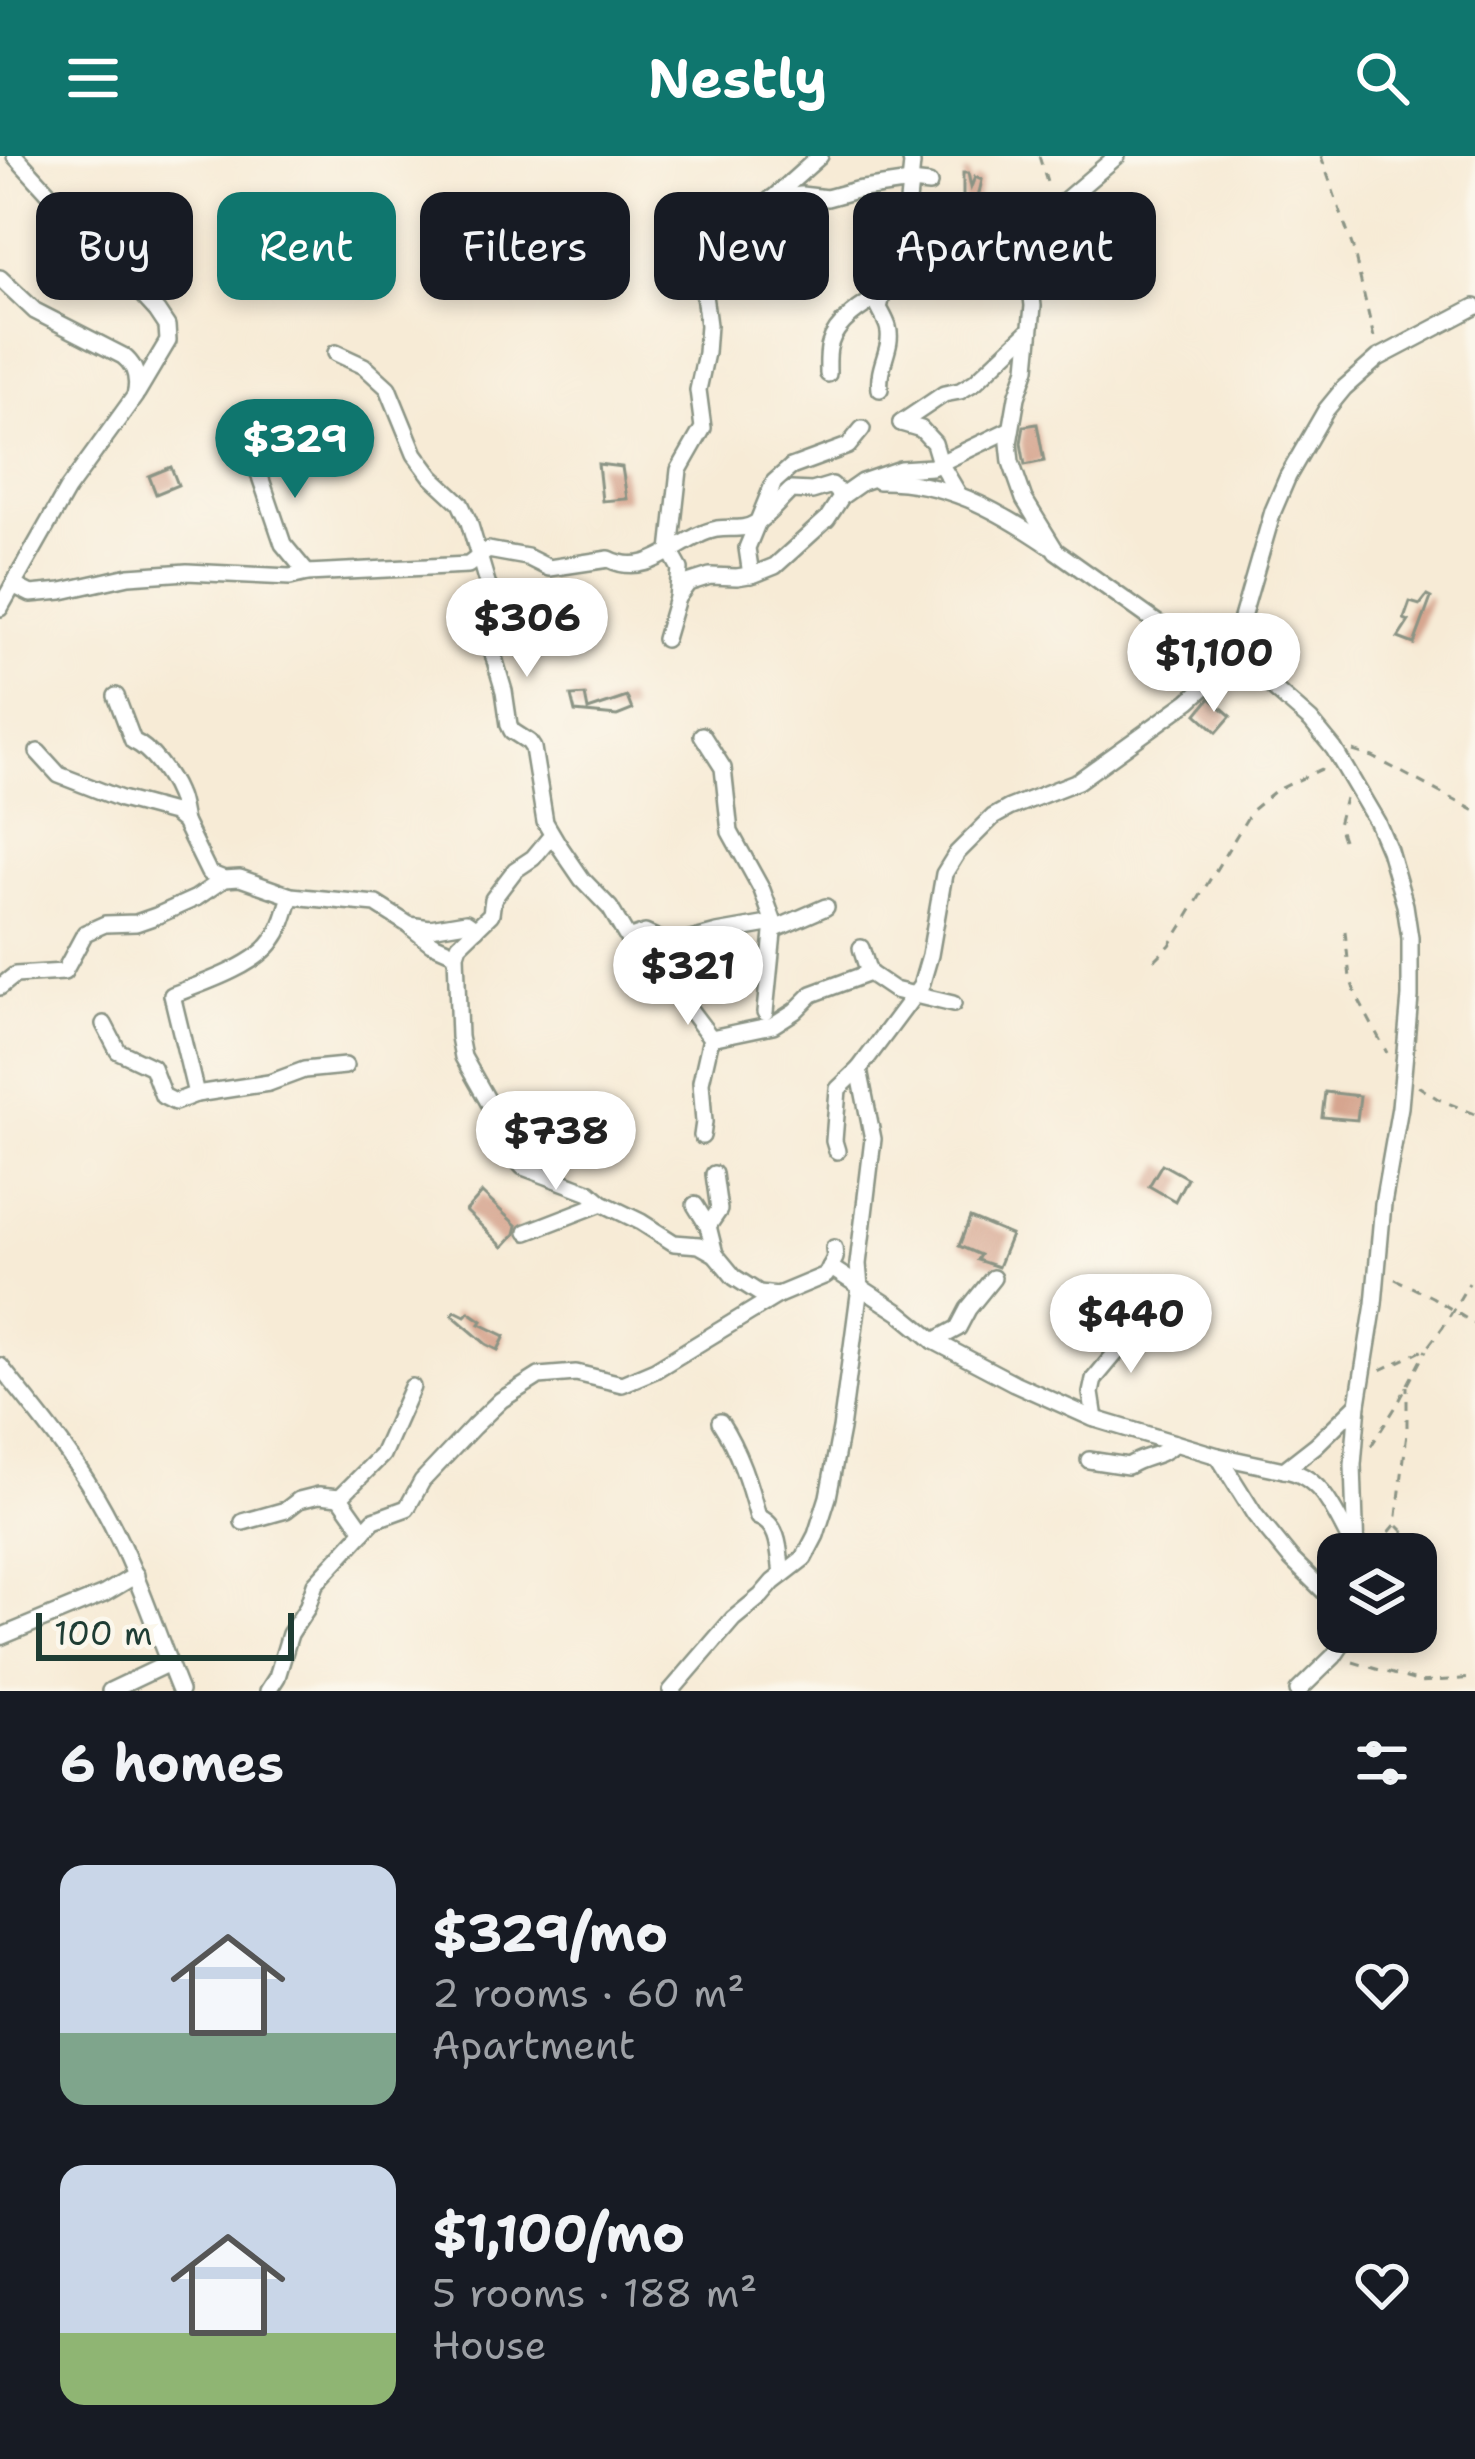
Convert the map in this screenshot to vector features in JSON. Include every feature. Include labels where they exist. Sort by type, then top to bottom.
[{"type":"street","points":[[0,608],[67,490],[168,341],[167,326],[157,311],[15,156]]},
{"type":"street","points":[[780,192],[820,156]]},
{"type":"street","points":[[909,192],[910,156]]},
{"type":"street","points":[[1075,192],[1117,156]]},
{"type":"street","points":[[829,197],[910,182],[929,184]]},
{"type":"street","points":[[0,278],[35,311],[130,362],[136,375],[135,396]]},
{"type":"street","points":[[665,639],[680,568],[670,551],[679,470],[703,428],[698,390],[706,353],[705,300]]},
{"type":"street","points":[[828,374],[828,346],[836,332],[873,300]]},
{"type":"street","points":[[880,389],[878,373],[889,344],[881,300]]},
{"type":"street","points":[[1032,300],[1027,368],[1011,429],[1011,462],[1029,511],[1056,550]]},
{"type":"street","points":[[837,1151],[836,1107],[847,1101],[868,1055],[921,986],[944,874],[994,817],[1078,781],[1210,682],[1235,642],[1273,511],[1326,410],[1378,358],[1475,307]]},
{"type":"street","points":[[959,495],[934,443],[921,429],[901,423],[944,394],[975,382],[1030,330]]},
{"type":"street","points":[[336,353],[364,366],[388,388],[415,454],[431,477],[460,503],[488,586],[492,651],[509,725],[533,748],[545,822],[552,835],[582,879],[610,908],[637,954],[665,977],[711,1038],[701,1082],[702,1136]]},
{"type":"street","points":[[751,574],[747,548],[774,482],[790,467],[848,446],[862,429]]},
{"type":"street","points":[[677,598],[688,583],[775,566],[827,519],[842,496],[862,482],[900,469],[932,467],[1011,429]]},
{"type":"street","points":[[250,447],[284,544],[308,573]]},
{"type":"street","points":[[862,482],[936,486],[959,495],[1025,529],[1167,630],[1270,685],[1329,743],[1354,780],[1389,850],[1405,905],[1411,968],[1393,1159],[1359,1395],[1353,1466],[1355,1533]]},
{"type":"street","points":[[14,585],[32,594],[129,576],[187,572],[290,577],[468,565],[488,550],[527,557],[549,568],[609,559],[655,562],[717,529],[736,530],[756,523],[791,490],[832,485],[842,496]]},
{"type":"street","points":[[116,696],[133,741],[151,755],[178,793],[184,821],[209,873],[291,896],[376,904],[431,943],[456,954]]},
{"type":"street","points":[[702,735],[723,768],[730,832],[762,890],[774,926],[765,1012]]},
{"type":"street","points":[[38,752],[59,775],[173,813],[184,821]]},
{"type":"street","points":[[552,835],[533,858],[515,870],[493,899],[491,914],[459,945],[456,954],[463,1058],[497,1117],[501,1136],[524,1167],[589,1192],[602,1204],[674,1243],[699,1245],[759,1293],[778,1295]]},
{"type":"street","points":[[0,987],[15,975],[64,972],[85,933],[104,924],[136,923],[156,916],[224,879]]},
{"type":"street","points":[[196,1094],[172,995],[225,976],[270,946],[291,896]]},
{"type":"street","points":[[628,939],[645,933],[672,945],[717,932],[774,926],[826,907]]},
{"type":"street","points":[[410,925],[430,928],[466,922],[476,929]]},
{"type":"street","points":[[861,948],[869,974],[893,990],[952,1004]]},
{"type":"street","points":[[711,1038],[773,1025],[812,994],[869,974]]},
{"type":"street","points":[[104,1024],[118,1052],[152,1067],[163,1096],[175,1102],[196,1094],[268,1083],[304,1070],[345,1066]]},
{"type":"street","points":[[671,1691],[733,1619],[805,1558],[816,1535],[842,1430],[860,1287],[858,1264],[873,1139],[861,1076]]},
{"type":"street","points":[[708,1226],[718,1210],[714,1174]]},
{"type":"street","points":[[527,1232],[602,1204]]},
{"type":"street","points":[[695,1205],[708,1226],[715,1254]]},
{"type":"street","points":[[268,1691],[315,1584],[374,1520],[407,1508],[422,1481],[501,1400],[539,1376],[576,1373],[622,1384],[655,1370],[778,1295],[826,1275],[835,1258],[834,1247]]},
{"type":"street","points":[[830,1267],[900,1313],[934,1342],[1095,1419],[1218,1456],[1296,1471],[1315,1482],[1347,1533]]},
{"type":"street","points":[[934,1342],[958,1328],[993,1278]]},
{"type":"street","points":[[1095,1419],[1094,1379],[1138,1325]]},
{"type":"street","points":[[0,1366],[74,1459],[103,1508],[136,1575],[180,1691]]},
{"type":"street","points":[[340,1497],[382,1455],[412,1387]]},
{"type":"street","points":[[1284,1470],[1338,1426],[1359,1395]]},
{"type":"street","points":[[720,1422],[740,1461],[758,1517],[776,1535],[782,1575]]},
{"type":"street","points":[[1089,1460],[1128,1466],[1142,1457],[1160,1456],[1175,1443]]},
{"type":"street","points":[[1218,1456],[1255,1515],[1317,1584]]},
{"type":"street","points":[[243,1522],[319,1495],[340,1497],[364,1531]]},
{"type":"street","points":[[0,1636],[104,1594],[136,1575]]},
{"type":"street","points":[[1298,1691],[1336,1653]]},
{"type":"street","points":[[110,1691],[169,1663]]},
{"type":"path","points":[[1039,156],[1050,192]]},
{"type":"path","points":[[1321,156],[1353,248],[1378,358]]},
{"type":"path","points":[[1329,743],[1373,757],[1475,812]]},
{"type":"path","points":[[1155,960],[1170,945],[1252,810],[1275,791],[1313,771],[1343,764]]},
{"type":"path","points":[[1343,840],[1338,824],[1354,780]]},
{"type":"path","points":[[1345,931],[1356,995],[1402,1076],[1438,1099],[1475,1114]]},
{"type":"path","points":[[1378,1268],[1475,1324]]},
{"type":"path","points":[[1353,1466],[1377,1439],[1426,1348],[1469,1282]]},
{"type":"path","points":[[1359,1395],[1385,1366],[1426,1348]]},
{"type":"path","points":[[1389,1533],[1396,1524],[1407,1433],[1407,1386]]},
{"type":"path","points":[[1396,1524],[1405,1533]]},
{"type":"path","points":[[1437,1556],[1449,1558]]},
{"type":"path","points":[[1334,1656],[1420,1682],[1475,1678]]},
{"type":"building","points":[[963,173],[968,173],[971,187],[975,177],[982,180],[979,192],[963,192]]},
{"type":"building","points":[[1037,424],[1044,461],[1025,465],[1024,426]]},
{"type":"building","points":[[598,464],[622,467],[627,499],[602,501]]},
{"type":"building","points":[[171,467],[178,485],[156,494],[149,476]]},
{"type":"building","points":[[1427,596],[1431,598],[1414,644],[1398,638],[1409,621],[1404,619],[1410,602],[1420,605]]},
{"type":"building","points":[[585,695],[588,710],[627,697],[632,710],[617,716],[575,712],[571,696]]},
{"type":"building","points":[[1210,698],[1231,716],[1217,732],[1197,714]]},
{"type":"building","points":[[1325,1092],[1360,1096],[1357,1120],[1322,1117]]},
{"type":"building","points":[[1162,1164],[1187,1178],[1175,1201],[1149,1186]]},
{"type":"building","points":[[482,1193],[517,1226],[503,1247],[466,1211]]},
{"type":"building","points":[[970,1218],[1011,1235],[998,1267],[977,1260],[980,1255],[959,1246]]},
{"type":"building","points":[[455,1311],[465,1316],[469,1312],[480,1324],[505,1336],[498,1350],[452,1315]]}]
